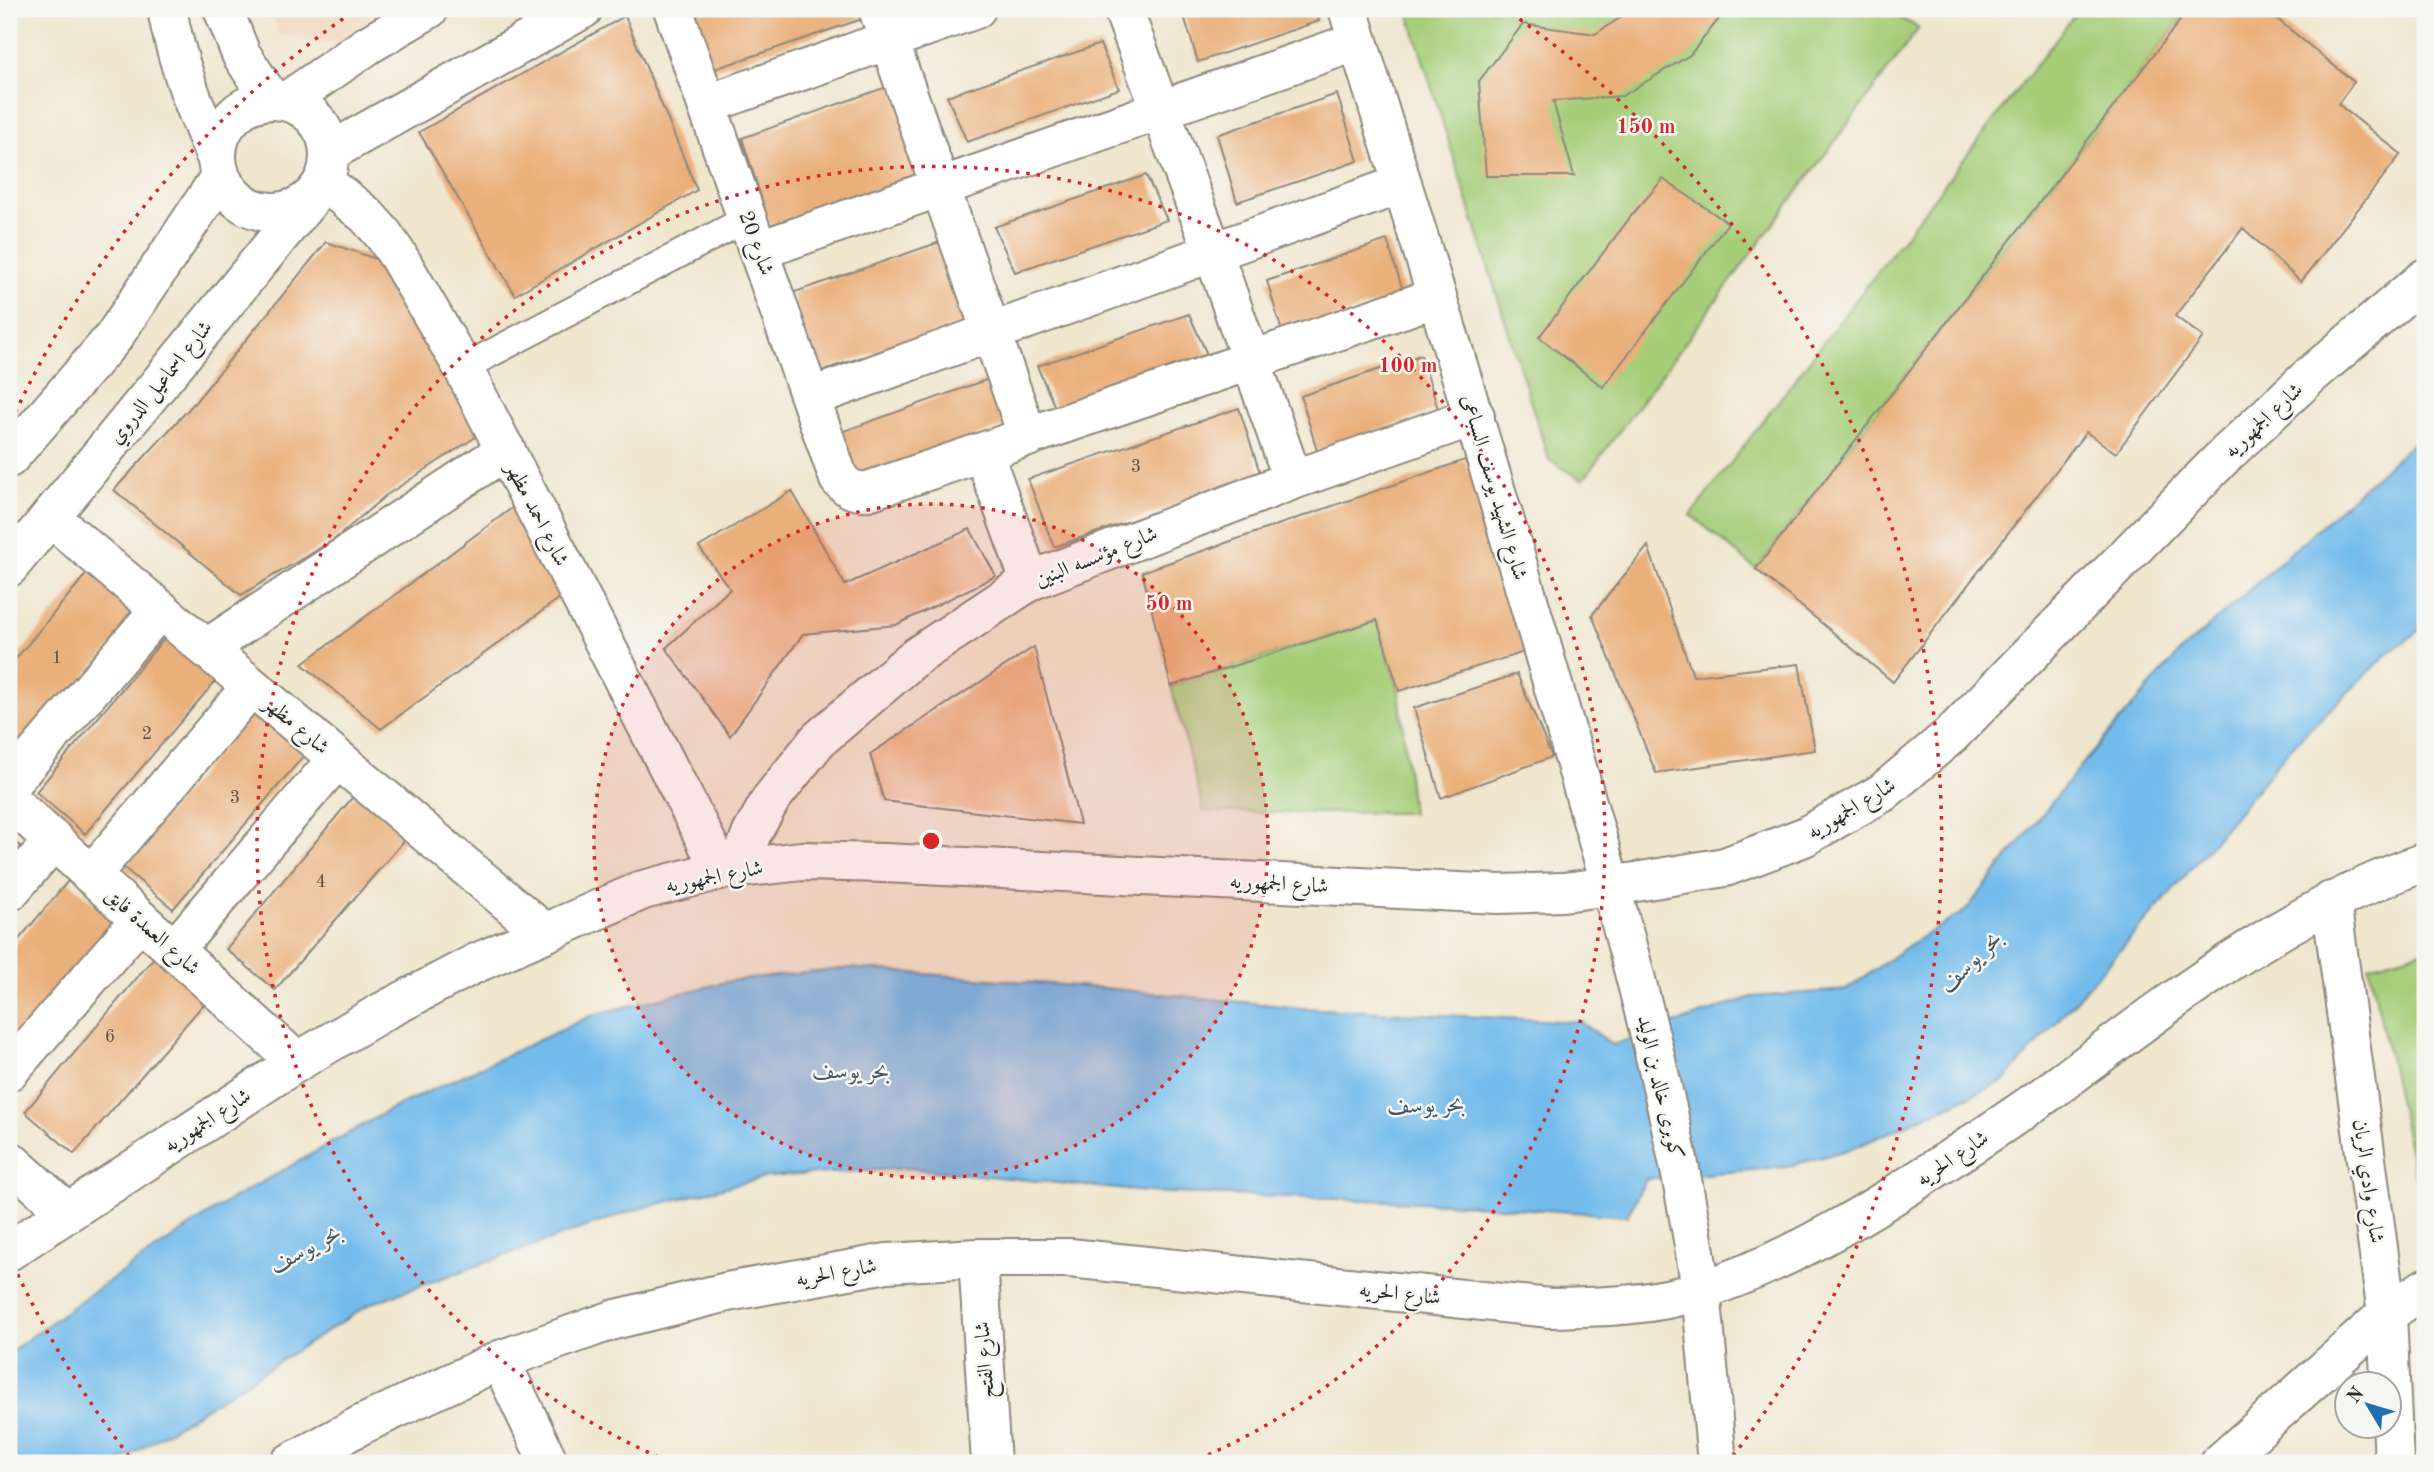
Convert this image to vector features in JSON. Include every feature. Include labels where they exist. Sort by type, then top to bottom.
[{"type":"street","points":[[9,458],[113,338],[218,167],[219,139],[239,111],[254,103],[279,100],[304,108],[317,120],[326,135],[322,177],[292,210],[271,213],[260,211],[249,208],[232,195],[218,167],[190,95],[171,34],[167,9]]},
{"type":"street","points":[[222,9],[241,54],[279,100]]},
{"type":"street","points":[[279,100],[429,9]]},
{"type":"street","name":"شارع اسماعيل الدروي","points":[[9,567],[322,177],[583,9]]},
{"type":"street","name":"شارع 20","points":[[673,9],[839,479],[849,489],[857,492],[868,491],[983,452]]},
{"type":"street","points":[[708,104],[884,24],[976,9]]},
{"type":"street","points":[[1123,9],[1213,252],[1293,480]]},
{"type":"street","points":[[884,24],[1028,437]]},
{"type":"street","points":[[754,234],[939,187],[1160,110],[1353,25]]},
{"type":"street","name":"شارع الشهيد يوسف السباعى","points":[[1353,25],[1475,416],[1612,886]]},
{"type":"street","name":"شارع احمد مظهر","points":[[322,177],[366,215],[398,256],[463,368],[729,869]]},
{"type":"street","points":[[812,397],[1402,184]]},
{"type":"street","name":"شارع الجمهوريه","points":[[9,1251],[297,1062],[382,1012],[474,964],[643,890],[729,869],[802,861],[884,863],[1498,894],[1563,892],[1724,867],[1804,837],[1882,793],[1951,735],[2223,457],[2311,375],[2425,278]]},
{"type":"street","points":[[1030,581],[983,452],[1437,297]]},
{"type":"street","name":"شارع مؤسسه البنين","points":[[729,869],[771,799],[818,740],[914,658],[1030,581],[1293,480],[1475,416]]},
{"type":"street","points":[[206,648],[506,450]]},
{"type":"street","name":"شارع مظهر","points":[[50,517],[545,933]]},
{"type":"street","points":[[9,785],[160,609]]},
{"type":"street","points":[[91,875],[251,687]]},
{"type":"street","points":[[174,950],[337,759]]},
{"type":"street","name":"شارع العمدة فايق","points":[[9,800],[297,1062]]},
{"type":"street","points":[[9,892],[54,841]]},
{"type":"street","name":"شارع الحريه","points":[[290,1463],[361,1424],[500,1360],[613,1320],[727,1292],[887,1263],[978,1258],[1070,1258],[1550,1308],[1628,1306],[1701,1290],[1786,1257],[1893,1198],[2062,1082],[2207,976],[2331,901],[2425,863]]},
{"type":"street","name":"كوبرى خالد بن الوليد","points":[[1612,886],[1688,1202],[1701,1290],[1717,1463]]},
{"type":"street","name":"شارع وادي الريان","points":[[2331,901],[2387,1314],[2394,1463]]},
{"type":"street","points":[[9,1071],[140,920]]},
{"type":"street","points":[[9,1160],[67,1212]]},
{"type":"street","name":"شارع الفتح","points":[[978,1258],[991,1463]]},
{"type":"street","points":[[2220,1463],[2387,1314],[2425,1288]]},
{"type":"street","points":[[500,1360],[549,1463]]},
{"type":"lane","points":[[463,368],[754,234]]},
{"type":"shaded area","points":[[274,9],[420,9],[355,46],[277,34]]},
{"type":"green space","points":[[1407,9],[1884,9],[1919,28],[1583,480],[1549,460]]},
{"type":"green space","points":[[2079,9],[2189,9],[1756,569],[1691,515]]},
{"type":"green space","points":[[1377,620],[1399,691],[1412,813],[1204,812],[1171,686]]},
{"type":"green space","points":[[2425,950],[2425,1221],[2369,966]]},
{"type":"water","name":"بحر يوسف","points":[[2425,432],[2425,627],[2391,651],[2294,744],[2175,888],[2004,1081],[1854,1148],[1786,1167],[1646,1179],[1627,1216],[1445,1203],[1147,1192],[908,1168],[766,1177],[634,1210],[372,1303],[118,1463],[9,1463],[9,1353],[91,1293],[225,1203],[393,1108],[593,1015],[730,981],[850,968],[1114,989],[1301,1008],[1581,1022],[1613,1045],[1752,997],[1846,990],[1912,943],[1965,911],[2085,761],[2178,654]]},
{"type":"building","points":[[692,9],[859,9],[862,19],[712,70]]},
{"type":"building","points":[[1182,9],[1315,9],[1319,21],[1198,62]]},
{"type":"building","points":[[1634,9],[1727,9],[1690,55],[1622,96],[1553,101],[1574,176],[1486,176],[1479,81],[1523,24],[1595,34]]},
{"type":"building","points":[[2189,9],[2265,9],[2354,82],[2338,104],[2401,154],[2301,282],[2243,228],[2175,316],[2203,337],[2116,453],[2086,432],[1893,682],[1756,569]]},
{"type":"building","points":[[625,16],[697,190],[515,295],[419,132]]},
{"type":"building","points":[[1100,44],[1119,89],[967,142],[947,96]]},
{"type":"building","points":[[892,85],[922,175],[770,225],[742,138]]},
{"type":"building","points":[[1337,94],[1358,161],[1237,202],[1217,135]]},
{"type":"building","points":[[1146,175],[1167,220],[1015,272],[994,227]]},
{"type":"building","points":[[1663,179],[1728,223],[1603,387],[1539,337],[1632,215]]},
{"type":"building","points":[[1387,240],[1404,294],[1283,335],[1267,281]]},
{"type":"building","points":[[326,242],[403,268],[482,433],[385,496],[335,539],[241,595],[114,490],[196,401]]},
{"type":"building","points":[[940,242],[967,322],[818,372],[792,293]]},
{"type":"building","points":[[1189,314],[1209,359],[1057,412],[1037,366]]},
{"type":"building","points":[[1421,355],[1438,409],[1317,451],[1301,396]]},
{"type":"building","points":[[994,377],[1010,424],[857,478],[841,432]]},
{"type":"building","points":[[1239,408],[1261,476],[1054,547],[1028,479]]},
{"type":"building","points":[[1465,460],[1534,649],[1399,691],[1377,620],[1171,686],[1142,572]]},
{"type":"building","points":[[792,491],[845,585],[970,529],[996,576],[896,625],[803,634],[730,736],[666,648],[730,589],[699,547]]},
{"type":"building","points":[[520,502],[564,595],[381,729],[302,664]]},
{"type":"building","points":[[1648,546],[1693,676],[1799,664],[1815,750],[1656,773],[1592,615]]},
{"type":"building","points":[[92,567],[143,610],[9,764],[9,667]]},
{"type":"building","points":[[167,635],[218,678],[85,834],[36,792]]},
{"type":"building","points":[[1034,647],[1080,824],[884,801],[870,754]]},
{"type":"building","points":[[1517,674],[1552,757],[1441,798],[1414,708]]},
{"type":"building","points":[[254,710],[306,753],[173,909],[123,867]]},
{"type":"building","points":[[357,792],[409,835],[275,990],[226,949]]},
{"type":"building","points":[[9,837],[26,851],[9,872]]},
{"type":"building","points":[[68,881],[119,924],[9,1052],[9,951]]},
{"type":"building","points":[[156,955],[208,999],[74,1154],[25,1112]]}]
